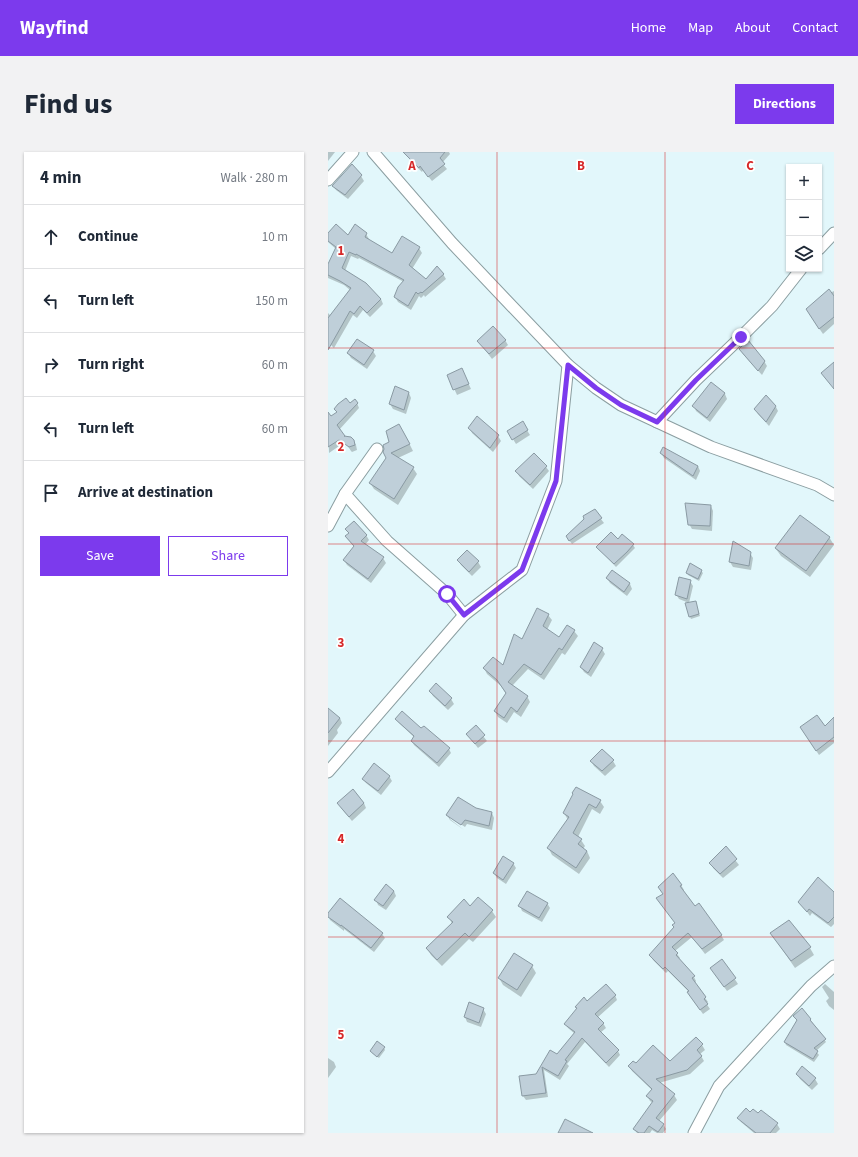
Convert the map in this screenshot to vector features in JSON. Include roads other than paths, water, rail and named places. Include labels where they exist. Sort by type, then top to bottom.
[{"type":"street","points":[[328,180],[353,152]]},
{"type":"street","points":[[373,152],[452,243],[568,365],[596,388],[621,405],[711,447],[817,485],[834,495]]},
{"type":"street","points":[[822,246],[834,233]]},
{"type":"street","points":[[657,422],[696,380],[772,306],[799,272]]},
{"type":"street","points":[[328,772],[464,615],[522,570],[556,481],[568,365]]},
{"type":"street","points":[[328,526],[345,494],[377,449]]},
{"type":"street","points":[[345,494],[387,541],[447,594],[464,615]]},
{"type":"street","points":[[694,1133],[719,1086],[811,986],[834,966]]}]
